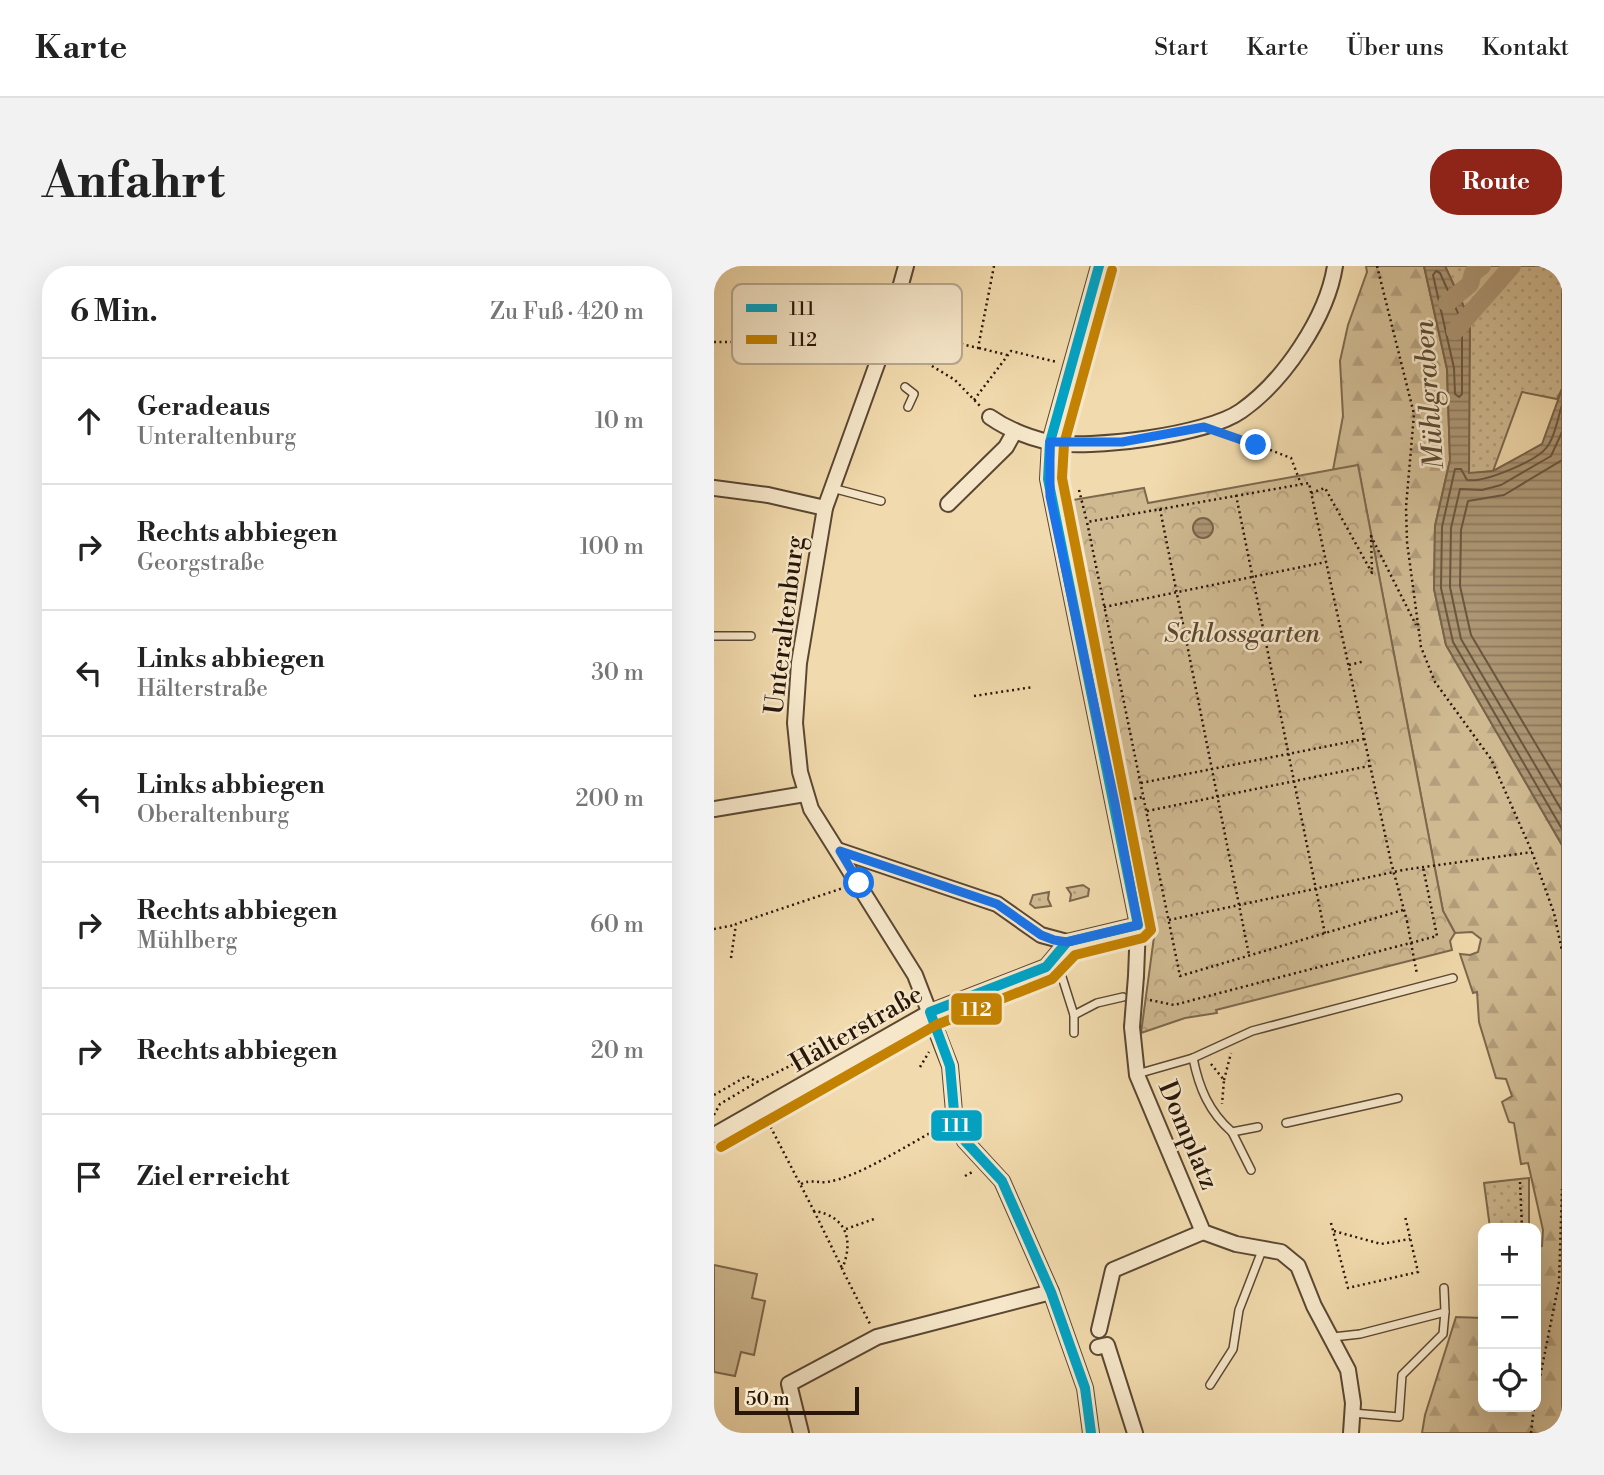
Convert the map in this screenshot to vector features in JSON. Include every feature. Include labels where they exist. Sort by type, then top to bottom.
[{"type":"street","name":"Unteraltenburg","points":[[901,284],[906,266]]},
{"type":"street","name":"Domplatz","points":[[1099,266],[1050,442],[1050,496],[1138,925],[1132,1027],[1137,1075],[1203,1232],[1236,1244],[1264,1248],[1290,1257],[1298,1265],[1308,1292],[1348,1370],[1351,1433]]},
{"type":"street","points":[[990,417],[1015,431],[1050,442],[1122,442],[1220,424],[1242,411],[1266,389],[1300,347],[1319,317],[1335,266]]},
{"type":"street","name":"Unteraltenburg","points":[[880,364],[825,508],[797,642],[794,723],[805,794],[915,975],[950,1066],[952,1107],[962,1137],[1002,1181],[1051,1292],[1085,1388],[1091,1433]]},
{"type":"street","points":[[948,504],[1006,447],[1015,431]]},
{"type":"street","points":[[714,488],[768,495],[825,508]]},
{"type":"street","points":[[714,810],[805,794]]},
{"type":"street","points":[[840,851],[997,904],[1041,935],[1067,942],[1138,925]]},
{"type":"street","name":"Hälterstraße","points":[[715,1133],[761,1110],[930,1012],[1046,967],[1067,942]]},
{"type":"street","points":[[1073,1355],[1098,1337],[1113,1270],[1203,1232]]},
{"type":"street","points":[[801,1433],[789,1384],[877,1337],[1051,1292]]},
{"type":"street","points":[[1098,1337],[1107,1345],[1135,1433]]},
{"type":"lane","points":[[905,387],[914,394],[908,407]]},
{"type":"lane","points":[[832,488],[881,501]]},
{"type":"lane","points":[[714,636],[751,636]]},
{"type":"lane","points":[[1056,958],[1074,1015],[1074,1033]]},
{"type":"lane","points":[[1137,1075],[1193,1058],[1237,1037],[1454,978]]},
{"type":"lane","points":[[1074,1015],[1097,1003],[1123,998]]},
{"type":"lane","points":[[1193,1058],[1203,1096],[1219,1121],[1232,1132],[1251,1170]]},
{"type":"lane","points":[[1286,1123],[1398,1098]]},
{"type":"lane","points":[[1232,1132],[1258,1128]]},
{"type":"lane","points":[[1210,1384],[1233,1349],[1240,1310],[1264,1248]]},
{"type":"lane","points":[[1352,1413],[1399,1417],[1402,1375],[1444,1334],[1444,1288]]},
{"type":"lane","points":[[1333,1337],[1360,1334],[1445,1312]]},
{"type":"path","points":[[978,348],[994,266]]},
{"type":"path","points":[[1377,266],[1414,414],[1406,507],[1418,627],[1426,663],[1435,682],[1491,759],[1532,852],[1554,914],[1562,951]]},
{"type":"path","points":[[714,342],[732,342]]},
{"type":"path","points":[[962,344],[1007,355]]},
{"type":"path","points":[[974,400],[1007,355],[1017,351],[1073,367]]},
{"type":"path","points":[[928,364],[955,380],[990,417]]},
{"type":"path","points":[[1204,427],[1291,458],[1301,484]]},
{"type":"path","points":[[1087,522],[1309,483],[1369,766],[1393,873],[1407,921],[1420,988]]},
{"type":"path","points":[[1311,493],[1325,488],[1372,573],[1371,536],[1418,627]]},
{"type":"path","points":[[1079,490],[1180,976],[1403,910]]},
{"type":"path","points":[[1236,495],[1325,934]]},
{"type":"path","points":[[1160,509],[1249,956]]},
{"type":"path","points":[[1104,607],[1326,562]]},
{"type":"path","points":[[1349,665],[1364,661]]},
{"type":"path","points":[[974,696],[1033,687]]},
{"type":"path","points":[[1141,783],[1364,739]]},
{"type":"path","points":[[1147,811],[1369,766]]},
{"type":"path","points":[[1169,920],[1423,867],[1532,852]]},
{"type":"path","points":[[1123,998],[1174,1006],[1437,936],[1423,867]]},
{"type":"path","points":[[714,929],[736,925],[859,883]]},
{"type":"path","points":[[731,958],[736,925]]},
{"type":"path","points":[[714,1115],[720,1104],[790,1066],[878,1010]]},
{"type":"path","points":[[1219,1121],[1224,1080],[1237,1037]]},
{"type":"path","points":[[1202,1054],[1224,1080]]},
{"type":"path","points":[[714,1095],[747,1076],[757,1082]]},
{"type":"path","points":[[801,1184],[814,1180],[827,1182],[880,1160],[932,1132],[936,1116],[952,1107]]},
{"type":"path","points":[[761,1110],[877,1337]]},
{"type":"path","points":[[1520,1182],[1522,1223]]},
{"type":"path","points":[[1541,1371],[1559,1282],[1562,1189]]},
{"type":"path","points":[[814,1211],[833,1216],[846,1229],[849,1248],[842,1269]]},
{"type":"path","points":[[1331,1223],[1348,1288],[1418,1272],[1405,1216]]},
{"type":"path","points":[[846,1229],[874,1219]]},
{"type":"path","points":[[1333,1231],[1381,1244],[1410,1239]]},
{"type":"path","points":[[1531,1433],[1533,1412]]},
{"type":"green space","points":[[1366,266],[1424,266],[1447,369],[1450,460],[1435,526],[1434,589],[1446,645],[1562,845],[1562,1419],[1559,1433],[1422,1433],[1425,1415],[1456,1317],[1478,1318],[1478,1412],[1541,1412],[1543,1230],[1528,1163],[1521,1164],[1514,1123],[1509,1122],[1502,1102],[1512,1096],[1506,1079],[1496,1078],[1479,1022],[1477,992],[1473,993],[1460,954],[1478,952],[1481,939],[1472,932],[1455,933],[1443,911],[1358,466],[1333,470],[1343,416],[1340,361],[1348,325],[1367,272]]},
{"type":"green space","points":[[1445,266],[1562,266],[1562,389],[1557,399],[1522,392],[1493,471],[1469,474],[1467,457],[1470,320]]},
{"type":"green space","name":"Schlossgarten","points":[[1358,465],[1443,911],[1455,933],[1450,941],[1452,950],[1216,1010],[1217,1013],[1185,1018],[1141,1033],[1154,937],[1067,501],[1144,488],[1148,503]]},
{"type":"green space","points":[[1083,885],[1089,889],[1088,896],[1070,901],[1071,894],[1067,888]]},
{"type":"green space","points":[[1049,892],[1051,906],[1035,908],[1030,904],[1033,895]]},
{"type":"green space","points":[[1529,1178],[1529,1223],[1489,1223],[1484,1183]]},
{"type":"green space","points":[[714,1265],[757,1274],[752,1298],[765,1301],[754,1355],[741,1352],[735,1376],[714,1372]]},
{"type":"water","points":[[1424,266],[1445,266],[1470,320],[1469,473],[1493,471],[1542,444],[1562,389],[1562,845],[1446,645],[1434,589],[1435,526],[1450,460],[1447,369]]},
{"type":"water","points":[[1203,518],[1210,521],[1213,528],[1210,535],[1203,538],[1196,535],[1193,528],[1196,521]]},
{"type":"waterway","points":[[1447,303],[1470,284],[1473,273],[1482,266]]},
{"type":"waterway","points":[[1455,331],[1512,266]]},
{"type":"transit line","name":"111","points":[[1091,1433],[1085,1388],[1051,1292],[1002,1181],[965,1141],[955,1123],[950,1066],[930,1012],[1046,967],[1067,942],[1138,925],[1048,479],[1050,442],[1099,266]]},
{"type":"transit line","name":"112","points":[[721,1147],[936,1025],[1052,979],[1075,955],[1143,938],[1151,930],[1062,478],[1064,444],[1112,270]]},
{"type":"route","points":[[859,883],[840,851],[997,904],[1022,923],[1054,940],[1067,942],[1138,925],[1050,496],[1050,442],[1122,442],[1204,427],[1256,445]]},
{"type":"water label","name":"Mühlgraben","points":[[1428,395]]}]
